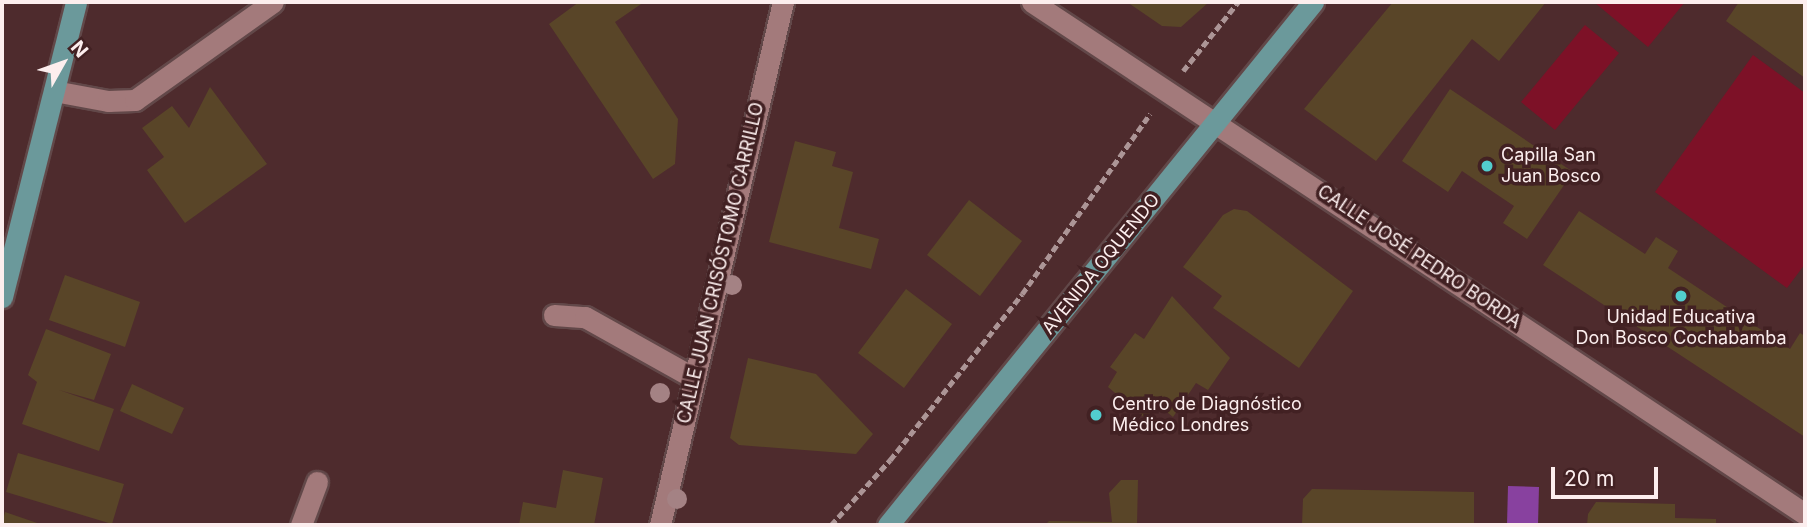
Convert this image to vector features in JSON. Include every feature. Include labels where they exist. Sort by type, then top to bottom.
[{"type":"main road","points":[[2,297],[76,2]]},
{"type":"main road","name":"AVENIDA OQUENDO","points":[[888,525],[1313,2]]},
{"type":"street","points":[[54,91],[108,101],[135,100],[273,2]]},
{"type":"street","name":"CALLE JUAN CRISÓSTOMO CARRILLO","points":[[660,525],[783,2]]},
{"type":"street","name":"CALLE JOSÉ PEDRO BORDA","points":[[1032,2],[1217,122],[1805,514]]},
{"type":"street","points":[[554,315],[585,317],[694,378]]},
{"type":"street","points":[[301,525],[317,482]]},
{"type":"path","points":[[1197,52],[1238,2]]},
{"type":"path","points":[[831,525],[890,460],[1022,294],[1147,119]]},
{"type":"shaded area","points":[[1594,2],[1685,2],[1648,47]]},
{"type":"shaded area","points":[[1585,25],[1619,53],[1555,130],[1521,102]]},
{"type":"shaded area","points":[[1753,55],[1805,93],[1805,264],[1787,288],[1655,192]]},
{"type":"shaded area","points":[[1508,486],[1539,487],[1538,525],[1507,525]]},
{"type":"building","points":[[579,2],[644,2],[615,22],[678,119],[675,164],[653,179],[549,24]]},
{"type":"building","points":[[1127,2],[1209,2],[1181,27],[1162,26]]},
{"type":"building","points":[[1393,2],[1546,2],[1499,61],[1472,39],[1376,161],[1304,109]]},
{"type":"building","points":[[1739,2],[1805,2],[1805,78],[1726,21]]},
{"type":"building","points":[[210,87],[267,164],[185,223],[147,170],[164,157],[142,128],[172,106],[189,128]]},
{"type":"building","name":"Capilla San Juan Bosco","points":[[1450,89],[1573,172],[1527,239],[1503,223],[1514,206],[1462,171],[1448,192],[1402,161]]},
{"type":"building","points":[[795,141],[836,152],[832,166],[853,172],[839,228],[879,239],[871,269],[769,242]]},
{"type":"building","points":[[969,200],[1022,241],[980,296],[927,255]]},
{"type":"building","points":[[1234,209],[1247,211],[1353,291],[1299,368],[1213,308],[1222,296],[1183,267],[1223,215]]},
{"type":"building","points":[[1579,211],[1645,254],[1656,237],[1678,251],[1668,268],[1790,349],[1800,333],[1805,336],[1805,437],[1543,265]]},
{"type":"building","points":[[65,275],[140,302],[125,347],[49,320]]},
{"type":"building","points":[[906,289],[952,324],[904,388],[858,353]]},
{"type":"building","points":[[1172,296],[1230,358],[1208,390],[1196,383],[1173,417],[1156,403],[1146,419],[1108,387],[1117,372],[1110,367],[1135,333],[1144,339]]},
{"type":"building","points":[[46,329],[111,354],[94,400],[59,390],[114,409],[99,451],[22,424],[37,382],[28,375]]},
{"type":"building","points":[[748,358],[816,374],[873,434],[856,454],[739,445],[730,438]]},
{"type":"building","points":[[132,384],[184,408],[172,434],[120,411]]},
{"type":"building","points":[[18,453],[124,484],[112,524],[6,492]]},
{"type":"building","points":[[563,470],[603,478],[594,525],[519,525],[523,502],[556,508]]},
{"type":"building","points":[[1121,480],[1138,480],[1137,525],[1045,525],[1049,521],[1112,522],[1109,493]]},
{"type":"building","points":[[1312,489],[1474,492],[1474,525],[1302,525],[1303,499]]},
{"type":"building","points":[[1596,502],[1675,504],[1675,518],[1716,519],[1716,525],[1587,525],[1588,514]]},
{"type":"building","points":[[5,512],[43,525],[2,525]]},
{"type":"place","name":"Capilla San Juan Bosco","points":[[1487,166]]},
{"type":"place","name":"Unidad Educativa Don Bosco Cochabamba","points":[[1681,296]]},
{"type":"place","name":"Centro de Diagnóstico Médico Londres","points":[[1096,415]]}]
